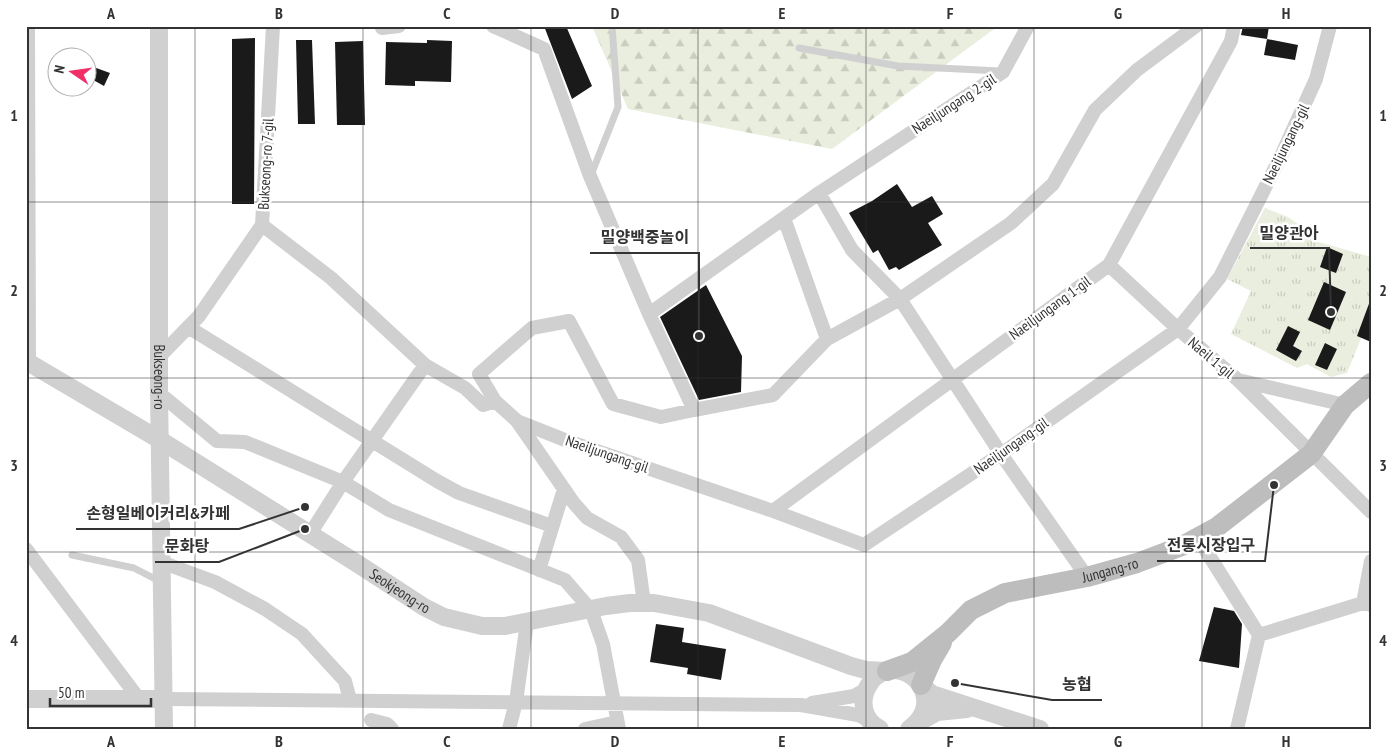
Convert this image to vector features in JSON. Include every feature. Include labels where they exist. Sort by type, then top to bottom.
[{"type":"main road","name":"Jungang-ro","points":[[948,633],[971,610],[1005,594],[1087,577],[1137,563],[1198,538],[1217,527],[1311,454],[1345,405],[1371,383]]},
{"type":"main road","points":[[887,671],[912,662],[948,633]]},
{"type":"main road","points":[[921,685],[932,660],[948,633]]},
{"type":"street","points":[[28,26],[28,362]]},
{"type":"street","name":"Bukseong-ro","points":[[159,26],[159,393],[164,729]]},
{"type":"street","name":"Bukseong-ro 7-gil","points":[[160,356],[199,316],[262,225],[273,26]]},
{"type":"street","points":[[382,26],[382,28],[398,26]]},
{"type":"street","points":[[493,26],[544,49],[590,176],[649,314],[694,410]]},
{"type":"street","points":[[1003,72],[1028,26]]},
{"type":"street","points":[[644,603],[638,560],[621,537],[587,518],[564,489],[517,421],[495,401],[479,374],[532,328],[569,321],[614,404],[661,417],[773,395],[826,339],[900,299],[1011,224],[1053,184],[1095,110],[1137,70],[1196,26]]},
{"type":"street","name":"Naeiljungang 1-gil","points":[[773,511],[1109,265],[1232,41],[1234,26]]},
{"type":"street","name":"Naeiljungang-gil","points":[[517,421],[565,440],[773,511],[864,545],[1001,454],[1178,329],[1220,277],[1282,154],[1316,79],[1330,26]]},
{"type":"street","name":"Naeiljungang 2-gil","points":[[649,314],[819,193],[1003,72]]},
{"type":"street","points":[[819,193],[852,250],[900,299],[1001,454],[1087,577]]},
{"type":"street","points":[[784,218],[826,339]]},
{"type":"street","points":[[262,225],[331,278],[425,365],[465,388],[483,405],[495,401]]},
{"type":"street","name":"Naeil 1-gil","points":[[1109,265],[1178,329],[1238,380],[1371,512]]},
{"type":"street","points":[[188,327],[437,482],[459,493],[552,526]]},
{"type":"street","name":"Seokjeong-ro","points":[[28,362],[160,440],[424,607],[444,617],[482,626],[505,626],[630,603],[644,603],[682,607],[709,613],[820,655]]},
{"type":"street","points":[[310,534],[343,482],[425,365]]},
{"type":"street","points":[[1238,380],[1345,405]]},
{"type":"street","points":[[159,393],[217,442],[245,442],[343,482],[389,510],[564,580],[591,610],[603,644],[618,725],[585,729]]},
{"type":"street","points":[[539,570],[564,489]]},
{"type":"street","points":[[1198,538],[1259,635],[1237,729]]},
{"type":"street","points":[[26,549],[33,568],[139,699]]},
{"type":"street","points":[[1259,635],[1367,604],[1371,561]]},
{"type":"street","points":[[161,562],[214,582],[265,609],[302,634],[345,682],[350,700]]},
{"type":"street","points":[[509,729],[516,702],[527,622]]},
{"type":"street","points":[[820,655],[866,670],[897,670],[906,672],[932,694],[1040,729]]},
{"type":"street","points":[[820,655],[865,690]]},
{"type":"street","points":[[872,726],[865,711],[863,701],[865,690],[870,681],[887,671]]},
{"type":"street","points":[[913,726],[923,714],[925,704],[921,685]]},
{"type":"street","points":[[26,699],[801,704],[854,696],[865,690]]},
{"type":"street","points":[[801,704],[858,715],[872,726]]},
{"type":"street","points":[[913,726],[937,712],[972,708]]},
{"type":"street","points":[[371,720],[387,724],[392,729]]},
{"type":"lane","points":[[590,176],[618,107],[612,26]]},
{"type":"lane","name":"Naeiljungang 2-gil","points":[[799,48],[898,66],[1003,72]]},
{"type":"lane","points":[[72,555],[134,568],[162,582]]},
{"type":"green space","points":[[592,26],[998,26],[832,149],[628,109]]},
{"type":"green space","points":[[1265,208],[1288,217],[1298,224],[1301,237],[1371,257],[1371,314],[1347,373],[1331,377],[1307,364],[1297,368],[1231,334],[1251,291],[1227,279]]},
{"type":"building","points":[[544,26],[566,26],[592,86],[572,99]]},
{"type":"building","points":[[1243,26],[1269,26],[1267,39],[1241,35]]},
{"type":"building","points":[[255,38],[254,204],[232,204],[232,39]]},
{"type":"building","points":[[1267,39],[1298,45],[1295,60],[1264,55]]},
{"type":"building","points":[[296,40],[312,40],[315,124],[298,124]]},
{"type":"building","points":[[427,40],[452,41],[451,82],[415,81],[415,86],[385,85],[386,42],[427,43]]},
{"type":"building","points":[[363,41],[365,125],[337,125],[335,42]]},
{"type":"building","points":[[98,69],[110,73],[104,86],[98,83]]},
{"type":"building","points":[[897,184],[912,207],[932,196],[943,214],[928,223],[942,245],[899,270],[896,267],[889,270],[878,250],[873,253],[849,213],[872,201]]},
{"type":"building","points":[[1327,247],[1343,254],[1336,273],[1320,267]]},
{"type":"building","points":[[1324,282],[1346,292],[1330,330],[1308,320]]},
{"type":"building","points":[[706,285],[742,356],[741,392],[699,400],[660,317]]},
{"type":"building","points":[[1371,302],[1371,342],[1357,336]]},
{"type":"building","points":[[1288,326],[1300,332],[1293,346],[1302,351],[1296,361],[1276,350]]},
{"type":"building","points":[[1325,343],[1337,349],[1327,370],[1315,365]]},
{"type":"building","points":[[1214,607],[1234,611],[1242,624],[1239,668],[1199,661]]},
{"type":"building","points":[[656,624],[684,628],[682,642],[726,649],[721,680],[687,674],[688,668],[650,662]]},
{"type":"place","name":"밀양관아","points":[[1331,312]]},
{"type":"place","name":"밀양백중놀이","points":[[699,336]]},
{"type":"place","name":"전통시장입구","points":[[1274,485]]},
{"type":"place","name":"손형일베이커리&카페","points":[[305,507]]},
{"type":"place","name":"문화탕","points":[[305,529]]},
{"type":"place","name":"농협","points":[[955,683]]}]
